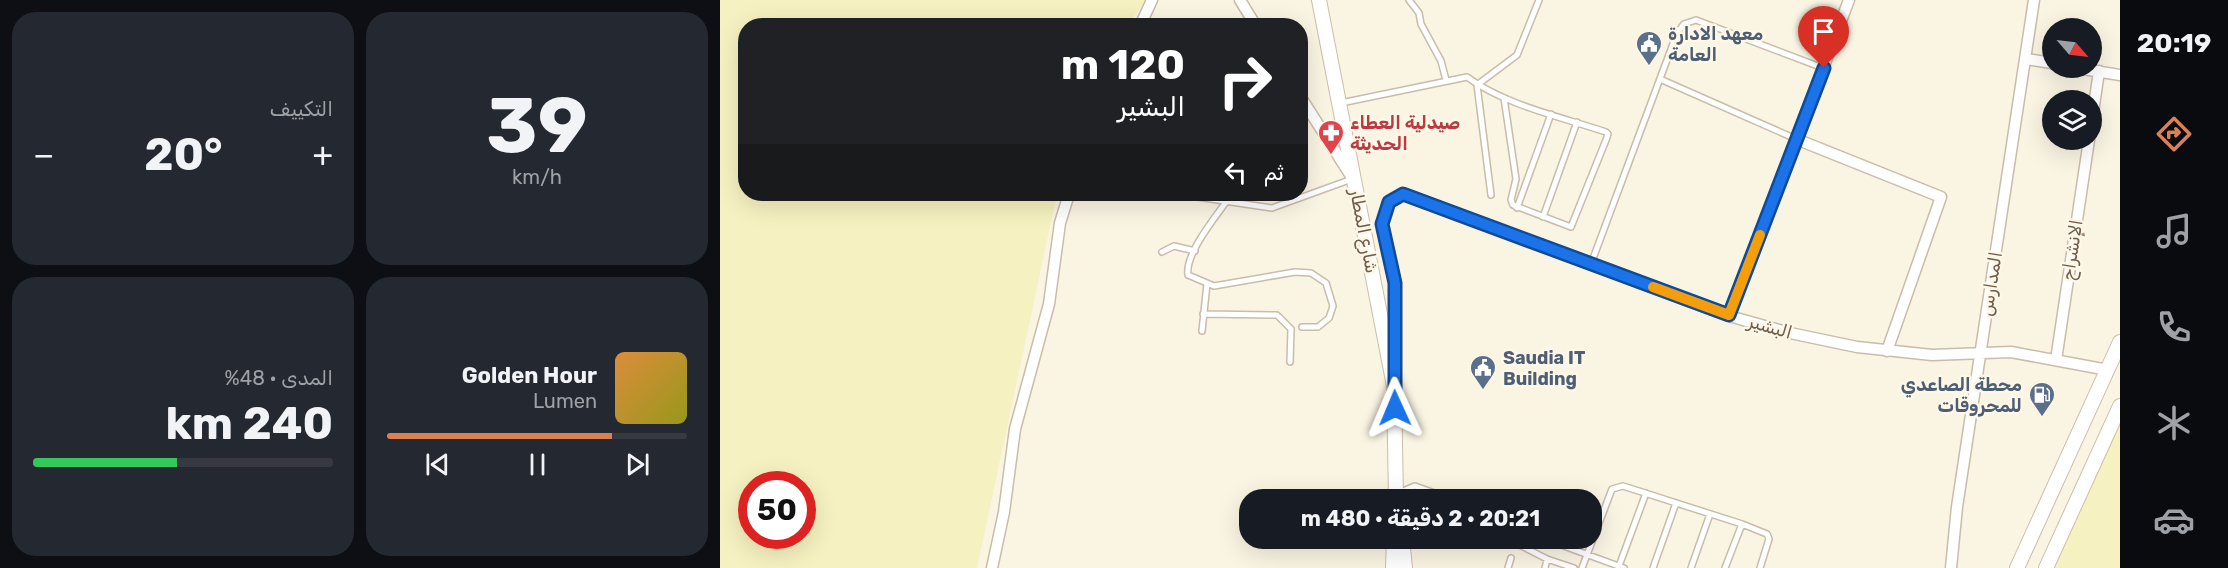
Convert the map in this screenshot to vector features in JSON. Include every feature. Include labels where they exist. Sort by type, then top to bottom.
[{"type":"main road","name":"شارع المطار","points":[[1319,0],[1394,386],[1399,489]]},
{"type":"main road","points":[[2018,568],[2120,342]]},
{"type":"main road","points":[[2046,568],[2120,406]]},
{"type":"main road","points":[[1393,568],[1394,549]]},
{"type":"main road","points":[[1403,549],[1405,568]]},
{"type":"street","points":[[1144,18],[1152,0]]},
{"type":"street","points":[[1240,0],[1251,18]]},
{"type":"street","points":[[1729,315],[1849,0]]},
{"type":"street","name":"المدارس","points":[[1953,565],[1957,507],[2034,0]]},
{"type":"street","points":[[2025,59],[2042,62]]},
{"type":"street","points":[[2102,72],[2120,75]]},
{"type":"street","points":[[1308,108],[1354,180]]},
{"type":"street","points":[[1796,139],[1941,197],[1887,351]]},
{"type":"street","name":"الإنشراح","points":[[2056,360],[2088,150]]},
{"type":"street","name":"البشير","points":[[1394,386],[1395,283],[1382,224],[1389,202],[1403,194],[1729,315],[1790,333],[1887,351],[1932,356],[2011,352],[2108,369]]},
{"type":"street","points":[[992,568],[1004,512],[1015,429],[1049,304],[1060,223],[1067,201]]},
{"type":"lane","points":[[1409,0],[1419,12],[1421,24],[1441,61],[1446,80]]},
{"type":"lane","points":[[1476,85],[1516,55],[1539,0]]},
{"type":"lane","points":[[1591,264],[1677,33],[1684,24],[1696,20],[1824,68]]},
{"type":"lane","points":[[1340,103],[1467,76],[1476,85],[1504,98],[1606,132],[1608,134],[1571,227],[1513,205],[1511,200],[1516,179],[1504,98]]},
{"type":"lane","points":[[1660,80],[1796,139]]},
{"type":"lane","points":[[1476,85],[1491,195]]},
{"type":"lane","points":[[1517,208],[1551,114]]},
{"type":"lane","points":[[1543,217],[1577,122]]},
{"type":"lane","points":[[1308,196],[1354,180]]},
{"type":"lane","points":[[1220,201],[1272,208],[1292,201]]},
{"type":"lane","points":[[1226,202],[1207,228],[1195,251],[1187,269],[1188,275],[1214,286],[1295,272],[1311,273],[1326,283],[1333,306],[1325,322],[1315,327],[1302,327]]},
{"type":"lane","points":[[1162,252],[1174,246],[1195,251]]},
{"type":"lane","points":[[1202,331],[1207,284]]},
{"type":"lane","points":[[1203,314],[1277,315],[1291,329],[1290,362]]},
{"type":"lane","points":[[1582,568],[1612,489],[1623,486],[1767,534],[1769,539],[1760,568]]},
{"type":"lane","points":[[1570,549],[1622,567],[1646,493]]},
{"type":"lane","points":[[1653,568],[1676,503]]},
{"type":"lane","points":[[1691,568],[1710,514]]},
{"type":"lane","points":[[1725,568],[1742,524]]},
{"type":"lane","points":[[1527,549],[1547,559],[1574,568]]},
{"type":"lane","points":[[1508,568],[1511,558]]},
{"type":"lane","points":[[1545,568],[1547,559]]},
{"type":"sand","points":[[720,0],[1146,0],[1133,18],[738,18],[738,201],[1056,201],[977,568],[720,568]]},
{"type":"sand","points":[[2120,424],[2120,568],[2054,568]]},
{"type":"slow traffic","points":[[1653,287],[1729,315],[1760,235]]},
{"type":"place","name":"معهد الادارة العامة","points":[[1649,67]]},
{"type":"place","name":"صيدلية العطاء الحديثة","points":[[1331,156]]},
{"type":"place","name":"Saudia IT Building","points":[[1483,391]]},
{"type":"place","name":"محطة الصاعدي للمحروقات","points":[[2042,418]]},
{"type":"route","points":[[1395,408],[1395,283],[1382,224],[1389,202],[1403,194],[1729,315],[1824,68]]}]
